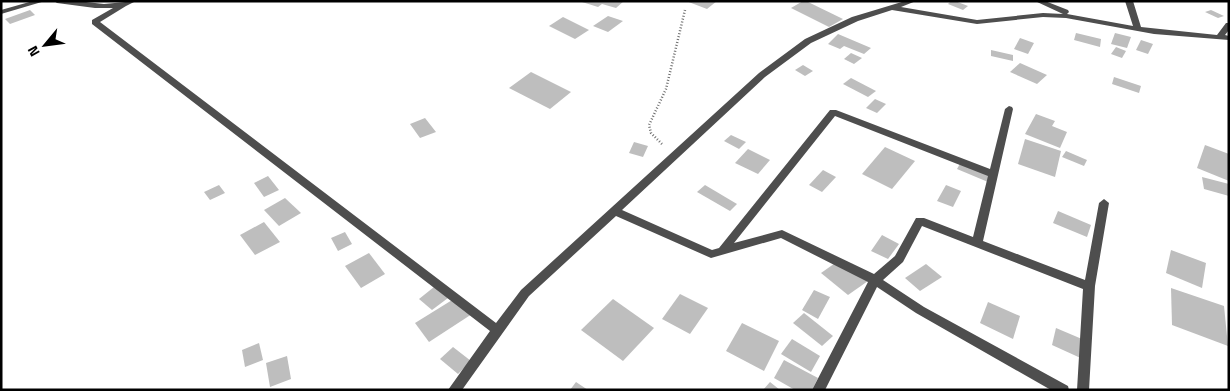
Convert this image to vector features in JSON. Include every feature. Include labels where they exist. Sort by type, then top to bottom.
[{"type":"street","points":[[1,12],[42,1]]},
{"type":"street","points":[[57,1],[100,7],[123,6]]},
{"type":"street","points":[[133,1],[95,22],[498,330]]},
{"type":"street","points":[[454,390],[526,294],[785,56],[808,41],[855,19],[913,1]]},
{"type":"street","points":[[1038,1],[1086,19]]},
{"type":"street","points":[[1129,1],[1138,29]]},
{"type":"street","points":[[891,8],[977,22],[1043,15],[1086,19],[1138,29],[1225,37],[1229,25]]},
{"type":"street","points":[[977,243],[1009,109]]},
{"type":"street","points":[[723,250],[833,112],[992,174]]},
{"type":"street","points":[[1083,390],[1090,286],[1104,203]]},
{"type":"street","points":[[615,211],[711,254],[782,234],[875,280],[920,310],[1063,390]]},
{"type":"street","points":[[818,390],[875,280],[899,259],[920,221],[1090,286]]},
{"type":"path","points":[[674,156],[651,133],[649,125],[666,89],[685,10]]},
{"type":"building","points":[[624,1],[616,8],[602,4],[598,7],[582,2]]},
{"type":"building","points":[[686,1],[717,1],[707,9]]},
{"type":"building","points":[[803,1],[843,19],[829,27],[791,8]]},
{"type":"building","points":[[951,1],[968,6],[963,10],[948,4]]},
{"type":"building","points":[[30,10],[35,15],[10,24],[5,19]]},
{"type":"building","points":[[1211,10],[1224,16],[1218,18],[1205,12]]},
{"type":"building","points":[[608,16],[623,21],[608,32],[593,26]]},
{"type":"building","points":[[563,17],[589,30],[575,39],[549,26]]},
{"type":"building","points":[[1076,33],[1101,39],[1100,47],[1074,40]]},
{"type":"building","points":[[1115,33],[1131,37],[1127,48],[1111,44]]},
{"type":"building","points":[[838,34],[871,48],[864,54],[844,46],[840,49],[828,44]]},
{"type":"building","points":[[1020,38],[1034,43],[1028,54],[1014,49]]},
{"type":"building","points":[[1141,40],[1153,44],[1148,54],[1136,50]]},
{"type":"building","points":[[1116,47],[1126,51],[1122,58],[1111,54]]},
{"type":"building","points":[[991,50],[1013,55],[1013,61],[991,56]]},
{"type":"building","points":[[851,53],[862,58],[854,64],[844,59]]},
{"type":"building","points":[[1020,63],[1047,75],[1037,84],[1010,72]]},
{"type":"building","points":[[803,65],[813,71],[805,76],[795,70]]},
{"type":"building","points":[[531,72],[571,92],[550,109],[509,88]]},
{"type":"building","points":[[1114,77],[1141,86],[1139,93],[1112,84]]},
{"type":"building","points":[[851,78],[876,91],[868,97],[843,84]]},
{"type":"building","points":[[875,99],[886,104],[877,113],[866,108]]},
{"type":"building","points":[[1036,114],[1055,121],[1052,126],[1067,132],[1060,148],[1025,134]]},
{"type":"building","points":[[425,118],[436,132],[420,138],[410,124]]},
{"type":"building","points":[[731,135],[746,142],[739,149],[724,141]]},
{"type":"building","points":[[1025,139],[1061,151],[1055,177],[1018,164]]},
{"type":"building","points":[[634,142],[648,146],[643,157],[629,153]]},
{"type":"building","points":[[1205,145],[1229,154],[1229,181],[1197,168]]},
{"type":"building","points":[[885,147],[915,161],[892,189],[862,174]]},
{"type":"building","points":[[748,149],[770,160],[758,174],[735,163]]},
{"type":"building","points":[[1066,151],[1087,160],[1084,166],[1062,157]]},
{"type":"building","points":[[962,160],[993,172],[988,182],[957,169]]},
{"type":"building","points":[[823,170],[836,177],[822,192],[809,185]]},
{"type":"building","points":[[268,176],[279,190],[264,197],[254,183]]},
{"type":"building","points":[[1202,177],[1229,184],[1229,196],[1204,189]]},
{"type":"building","points":[[219,185],[225,193],[210,200],[204,192]]},
{"type":"building","points":[[705,185],[737,204],[730,211],[697,192]]},
{"type":"building","points":[[946,185],[961,191],[953,207],[937,201]]},
{"type":"building","points":[[285,198],[301,213],[279,226],[264,210]]},
{"type":"building","points":[[1058,211],[1091,225],[1087,237],[1053,223]]},
{"type":"building","points":[[264,222],[280,242],[255,255],[240,235]]},
{"type":"building","points":[[345,232],[352,244],[338,251],[331,238]]},
{"type":"building","points":[[882,235],[899,244],[888,259],[871,251]]},
{"type":"building","points":[[1171,250],[1206,263],[1202,288],[1166,273]]},
{"type":"building","points":[[369,253],[385,274],[361,288],[345,266]]},
{"type":"building","points":[[841,259],[868,281],[848,295],[821,273]]},
{"type":"building","points":[[926,264],[942,277],[920,291],[905,278]]},
{"type":"building","points":[[434,287],[448,298],[432,310],[419,299]]},
{"type":"building","points":[[1171,288],[1224,306],[1228,346],[1172,325]]},
{"type":"building","points":[[814,290],[830,297],[818,319],[802,310]]},
{"type":"building","points":[[680,294],[708,308],[690,334],[662,319]]},
{"type":"building","points":[[457,297],[472,314],[429,342],[415,323]]},
{"type":"building","points":[[613,299],[654,328],[623,361],[581,330]]},
{"type":"building","points":[[988,302],[1020,316],[1013,339],[980,323]]},
{"type":"building","points":[[804,313],[833,336],[822,346],[793,323]]},
{"type":"building","points":[[742,323],[779,341],[764,371],[726,351]]},
{"type":"building","points":[[1056,328],[1089,342],[1085,360],[1052,345]]},
{"type":"building","points":[[792,339],[820,356],[811,372],[781,354]]},
{"type":"building","points":[[259,343],[263,360],[245,367],[242,350]]},
{"type":"building","points":[[453,347],[471,361],[458,374],[440,359]]},
{"type":"building","points":[[287,356],[291,379],[270,387],[266,363]]},
{"type":"building","points":[[784,360],[818,378],[812,390],[795,390],[774,378]]},
{"type":"building","points":[[576,382],[588,390],[570,390]]},
{"type":"building","points":[[770,382],[780,390],[763,390]]}]
